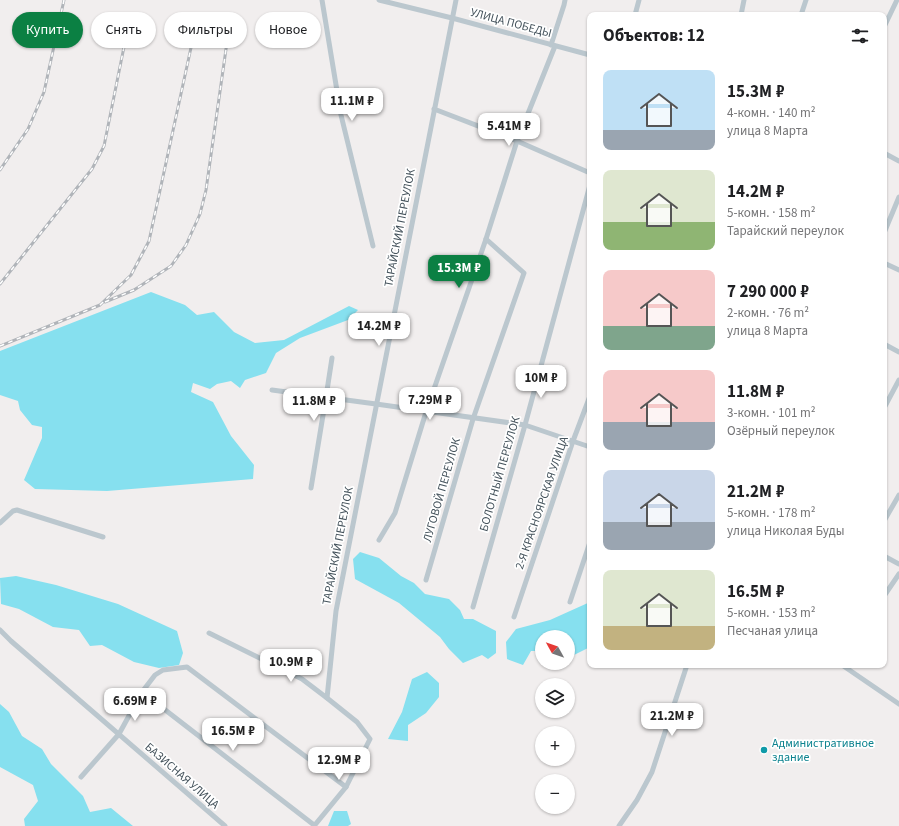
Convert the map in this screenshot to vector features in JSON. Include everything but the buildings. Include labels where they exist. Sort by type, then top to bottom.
[{"type":"street","points":[[322,0],[341,115],[374,246]]},
{"type":"street","name":"УЛИЦА ПОБЕДЫ","points":[[379,0],[587,54]]},
{"type":"street","name":"ТАРАЙСКИЙ ПЕРЕУЛОК","points":[[327,698],[336,611],[456,0]]},
{"type":"street","points":[[379,540],[396,513],[426,412],[486,239],[517,141],[553,45],[565,0]]},
{"type":"street","points":[[636,12],[639,0]]},
{"type":"street","points":[[742,12],[744,0]]},
{"type":"street","points":[[802,12],[806,0]]},
{"type":"street","points":[[887,21],[897,0]]},
{"type":"street","points":[[434,109],[517,141],[587,172]]},
{"type":"street","points":[[887,155],[899,161]]},
{"type":"street","name":"БОЛОТНЫЙ ПЕРЕУЛОК","points":[[473,607],[525,426],[587,196]]},
{"type":"street","points":[[887,226],[899,197]]},
{"type":"street","name":"ЛУГОВОЙ ПЕРЕУЛОК","points":[[426,580],[473,419],[524,273],[486,239]]},
{"type":"street","points":[[887,264],[899,270]]},
{"type":"street","points":[[887,346],[899,352]]},
{"type":"street","points":[[311,488],[332,358]]},
{"type":"street","points":[[887,402],[899,380]]},
{"type":"street","points":[[272,390],[525,426],[587,446]]},
{"type":"street","name":"2-Я КРАСНОЯРСКАЯ УЛИЦА","points":[[514,617],[573,441],[587,404]]},
{"type":"street","points":[[887,516],[899,495]]},
{"type":"street","points":[[0,523],[13,511],[17,510],[103,538]]},
{"type":"street","points":[[570,602],[587,551]]},
{"type":"street","points":[[887,558],[899,564]]},
{"type":"street","points":[[887,592],[899,574]]},
{"type":"street","name":"БАЗИСНАЯ УЛИЦА","points":[[0,630],[225,826]]},
{"type":"street","points":[[142,692],[314,826],[346,787],[370,739],[356,722],[302,679],[209,633]]},
{"type":"street","points":[[82,777],[119,734],[142,692],[154,675],[163,670],[187,667],[346,787]]},
{"type":"street","points":[[619,826],[637,800],[652,772],[686,668]]},
{"type":"street","points":[[846,668],[899,704]]},
{"type":"water","points":[[151,292],[185,305],[197,315],[214,312],[234,332],[255,343],[284,340],[349,306],[358,310],[348,320],[300,338],[276,353],[266,373],[245,380],[240,388],[231,381],[217,384],[210,389],[193,383],[191,392],[213,402],[231,436],[254,465],[253,479],[107,491],[35,489],[24,480],[42,438],[42,427],[32,425],[20,410],[18,401],[0,395],[0,351]]},
{"type":"water","points":[[360,552],[379,558],[401,576],[414,583],[425,594],[449,599],[460,610],[464,619],[473,619],[496,631],[496,653],[488,659],[482,655],[463,663],[449,649],[440,637],[399,603],[355,579],[353,559]]},
{"type":"water","points":[[16,576],[56,585],[118,604],[177,631],[183,653],[179,665],[159,668],[134,662],[102,645],[90,646],[79,630],[53,627],[19,609],[1,604],[0,578]]},
{"type":"water","points":[[587,603],[587,648],[575,654],[575,630],[535,630],[535,651],[531,651],[523,665],[507,659],[506,642],[516,629],[550,620]]},
{"type":"water","points":[[427,672],[439,683],[439,697],[426,713],[408,725],[408,741],[388,739],[402,712],[412,679]]},
{"type":"water","points":[[0,704],[9,712],[22,736],[42,749],[51,764],[83,796],[90,812],[111,808],[133,826],[25,826],[24,819],[38,801],[33,785],[0,767]]},
{"type":"water","points":[[334,811],[347,811],[351,824],[348,826],[328,826]]},
{"type":"railway","points":[[0,170],[28,129],[44,92],[64,0]]},
{"type":"railway","points":[[0,284],[92,169],[104,146],[124,48]]},
{"type":"railway","points":[[0,346],[100,305],[131,275],[149,241],[191,48]]},
{"type":"railway","points":[[105,302],[134,290],[171,266],[186,245],[200,214],[206,190],[226,48]]},
{"type":"place","name":"Административное здание","points":[[764,750]]}]
